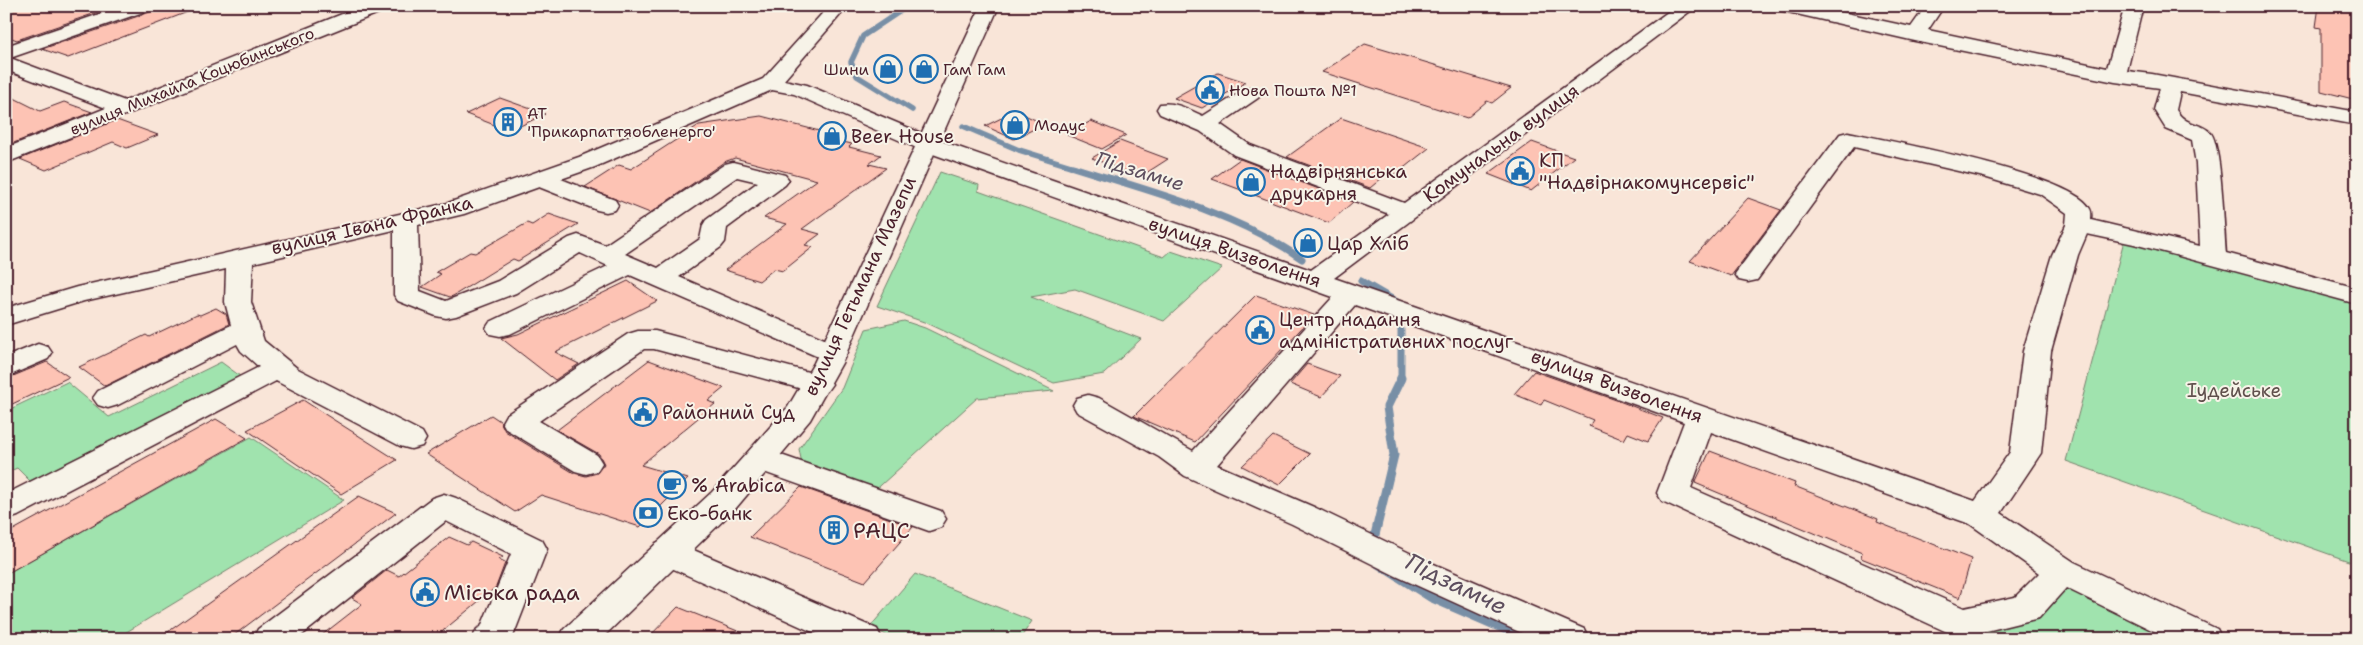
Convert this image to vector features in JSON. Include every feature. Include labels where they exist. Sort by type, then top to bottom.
[{"type":"street","points":[[6,53],[142,6]]},
{"type":"street","name":"вулиця Михайла Коцюбинського","points":[[6,156],[379,6]]},
{"type":"street","name":"вулиця Івана Франка","points":[[6,317],[77,295],[455,209],[540,179],[604,154],[770,83],[839,6]]},
{"type":"street","name":"вулиця Гетьмана Мазепи","points":[[576,639],[724,500],[799,413],[833,353],[990,6]]},
{"type":"street","name":"Комунальна вулиця","points":[[1314,280],[1688,6]]},
{"type":"street","points":[[1786,6],[1915,35],[2115,76],[2172,84],[2357,119]]},
{"type":"street","points":[[1915,35],[1935,6]]},
{"type":"street","points":[[2115,76],[2134,6]]},
{"type":"street","points":[[6,63],[125,108]]},
{"type":"street","name":"вулиця Визволення","points":[[770,83],[800,90],[927,144],[1352,292],[1982,516],[2062,571],[2204,639]]},
{"type":"street","points":[[2172,84],[2165,110],[2174,124],[2202,136],[2208,164],[2213,257]]},
{"type":"street","points":[[1208,126],[1213,118],[1251,94]]},
{"type":"street","points":[[1168,109],[1208,126],[1242,150],[1407,212]]},
{"type":"street","points":[[1748,274],[1848,139],[1990,171],[2048,189],[2080,210],[2078,225],[2064,255],[2037,351],[2025,453],[1982,516]]},
{"type":"street","points":[[500,328],[618,260],[732,169],[777,180],[715,225],[712,242],[660,278]]},
{"type":"street","points":[[540,179],[606,205]]},
{"type":"street","points":[[406,220],[407,295],[446,310],[507,287],[578,243],[833,353]]},
{"type":"street","points":[[2078,225],[2137,237],[2357,296]]},
{"type":"street","points":[[240,257],[238,302],[251,345],[288,376],[411,439]]},
{"type":"street","points":[[1196,468],[1352,292]]},
{"type":"street","points":[[108,398],[246,328]]},
{"type":"street","points":[[586,463],[516,422],[638,340],[656,340],[817,384]]},
{"type":"street","points":[[6,368],[38,353]]},
{"type":"street","points":[[6,508],[280,368]]},
{"type":"street","points":[[1088,405],[1170,450],[1196,468],[1304,516],[1408,567],[1571,639]]},
{"type":"street","points":[[1701,416],[1673,493],[1962,623],[2026,608],[2062,571]]},
{"type":"street","points":[[760,459],[928,519]]},
{"type":"street","points":[[272,639],[444,506],[530,549],[495,638]]},
{"type":"street","points":[[668,552],[864,639]]},
{"type":"green space","points":[[940,172],[979,185],[978,191],[1164,257],[1171,251],[1222,268],[1164,321],[1075,289],[1031,297],[1141,339],[1104,374],[1054,383],[927,323],[877,306]]},
{"type":"green space","name":"Іудейське","points":[[2126,233],[2357,297],[2357,564],[2066,461]]},
{"type":"green space","points":[[904,321],[925,328],[1054,391],[977,398],[871,494],[803,469],[799,449],[842,388],[866,329]]},
{"type":"green space","points":[[221,362],[240,376],[30,481],[17,468],[6,473],[6,411],[67,382],[109,417]]},
{"type":"green space","points":[[251,437],[344,500],[115,639],[6,639],[6,574]]},
{"type":"green space","points":[[2062,571],[2199,639],[1954,639],[1962,623]]},
{"type":"green space","points":[[915,574],[1032,621],[1020,639],[894,639],[870,627]]},
{"type":"building","points":[[6,6],[116,6],[17,40],[6,36]]},
{"type":"building","points":[[153,6],[198,6],[198,8],[68,58],[42,49],[150,12]]},
{"type":"building","points":[[2319,6],[2357,8],[2357,100],[2321,91],[2321,28],[2316,27]]},
{"type":"building","points":[[1365,44],[1511,88],[1492,103],[1487,101],[1467,118],[1322,72]]},
{"type":"building","name":"Нова Пошта №1","points":[[1218,73],[1246,82],[1202,108],[1174,98]]},
{"type":"building","points":[[6,94],[40,111],[64,102],[92,112],[6,146]]},
{"type":"building","name":"АТ 'Прикарпаттяобленерго'","points":[[500,98],[545,114],[510,131],[466,114]]},
{"type":"building","name":"Модус","points":[[1016,111],[1044,124],[1014,139],[985,126]]},
{"type":"building","points":[[761,116],[831,134],[825,138],[852,144],[849,147],[881,155],[869,164],[886,168],[802,229],[820,234],[805,245],[813,247],[783,271],[774,269],[759,281],[725,270],[787,224],[764,218],[817,180],[735,158],[724,162],[650,213],[585,187],[619,165],[631,169],[699,125]]},
{"type":"building","points":[[1341,118],[1429,148],[1396,174],[1389,172],[1370,188],[1287,157]]},
{"type":"building","points":[[117,120],[158,135],[127,148],[113,142],[46,170],[20,159]]},
{"type":"building","points":[[1091,121],[1126,135],[1102,149],[1067,135]]},
{"type":"building","points":[[1120,141],[1168,159],[1140,177],[1092,158]]},
{"type":"building","points":[[1532,142],[1574,157],[1531,191],[1488,174]]},
{"type":"building","points":[[1240,159],[1353,202],[1329,223],[1212,179]]},
{"type":"building","points":[[1748,198],[1781,210],[1731,276],[1690,261]]},
{"type":"building","points":[[549,214],[578,224],[518,261],[513,259],[453,296],[450,297],[422,287],[441,274],[436,272],[470,252],[475,253],[527,223],[532,225]]},
{"type":"building","points":[[628,281],[657,301],[555,352],[579,364],[555,380],[501,338],[518,334]]},
{"type":"building","points":[[1256,295],[1314,315],[1195,442],[1134,416]]},
{"type":"building","points":[[216,308],[226,314],[229,324],[105,386],[79,367],[146,335],[149,337],[197,314],[200,315]]},
{"type":"building","points":[[649,360],[724,388],[708,401],[715,404],[641,465],[688,479],[640,527],[541,495],[515,512],[426,454],[491,415],[500,421],[505,431],[574,473],[586,476],[597,473],[604,464],[599,454],[557,430]]},
{"type":"building","points":[[47,362],[69,377],[6,407],[6,379]]},
{"type":"building","points":[[1307,364],[1340,376],[1321,397],[1290,384]]},
{"type":"building","points":[[1534,371],[1663,418],[1648,441],[1628,433],[1624,440],[1589,426],[1593,420],[1544,400],[1541,405],[1514,394]]},
{"type":"building","points":[[303,400],[397,460],[341,494],[247,430]]},
{"type":"building","points":[[216,419],[247,438],[6,574],[6,534]]},
{"type":"building","points":[[1273,436],[1310,454],[1279,485],[1242,466]]},
{"type":"building","points":[[1710,451],[1795,483],[1794,486],[1878,519],[1877,522],[1971,559],[1960,598],[1861,558],[1862,553],[1695,483]]},
{"type":"building","name":"РАЦС","points":[[801,487],[913,527],[865,582],[750,537]]},
{"type":"building","points":[[359,496],[396,513],[229,639],[158,639]]},
{"type":"building","name":"Міська рада","points":[[449,537],[467,545],[471,542],[503,557],[499,560],[505,563],[496,587],[433,639],[317,639],[362,604],[352,598],[387,570],[399,576]]},
{"type":"building","points":[[678,607],[755,638],[647,639]]},
{"type":"waterway","name":"Підзамче","points":[[908,6],[863,36],[851,62],[857,76],[912,110]]},
{"type":"waterway","name":"Підзамче","points":[[963,126],[1019,150],[1077,168]]},
{"type":"waterway","name":"Підзамче","points":[[1073,167],[1162,195],[1220,216],[1249,228],[1302,259]]},
{"type":"waterway","name":"Підзамче","points":[[1361,281],[1399,303]]},
{"type":"waterway","name":"Підзамче","points":[[1401,330],[1401,378]]},
{"type":"waterway","name":"Підзамче","points":[[1374,539],[1394,455],[1387,407],[1401,378]]},
{"type":"waterway","name":"Підзамче","points":[[1378,564],[1430,597],[1527,639]]},
{"type":"place","name":"Шини","points":[[888,69]]},
{"type":"place","name":"Гам Гам","points":[[924,69]]},
{"type":"place","name":"Нова Пошта №1","points":[[1210,90]]},
{"type":"place","name":"АТ 'Прикарпаттяобленерго'","points":[[508,122]]},
{"type":"place","name":"Модус","points":[[1015,125]]},
{"type":"place","name":"Beer House","points":[[832,136]]},
{"type":"place","name":"КП \"Надвірнакомунсервіс\"","points":[[1520,171]]},
{"type":"place","name":"Надвірнянська друкарня","points":[[1251,182]]},
{"type":"place","name":"Цар Хліб","points":[[1308,243]]},
{"type":"place","name":"Центр надання адміністративних послуг","points":[[1260,330]]},
{"type":"place","name":"Районний Суд","points":[[643,412]]},
{"type":"place","name":"% Arabica","points":[[672,485]]},
{"type":"place","name":"Еко-банк","points":[[648,513]]},
{"type":"place","name":"РАЦС","points":[[834,530]]},
{"type":"place","name":"Міська рада","points":[[425,592]]}]
